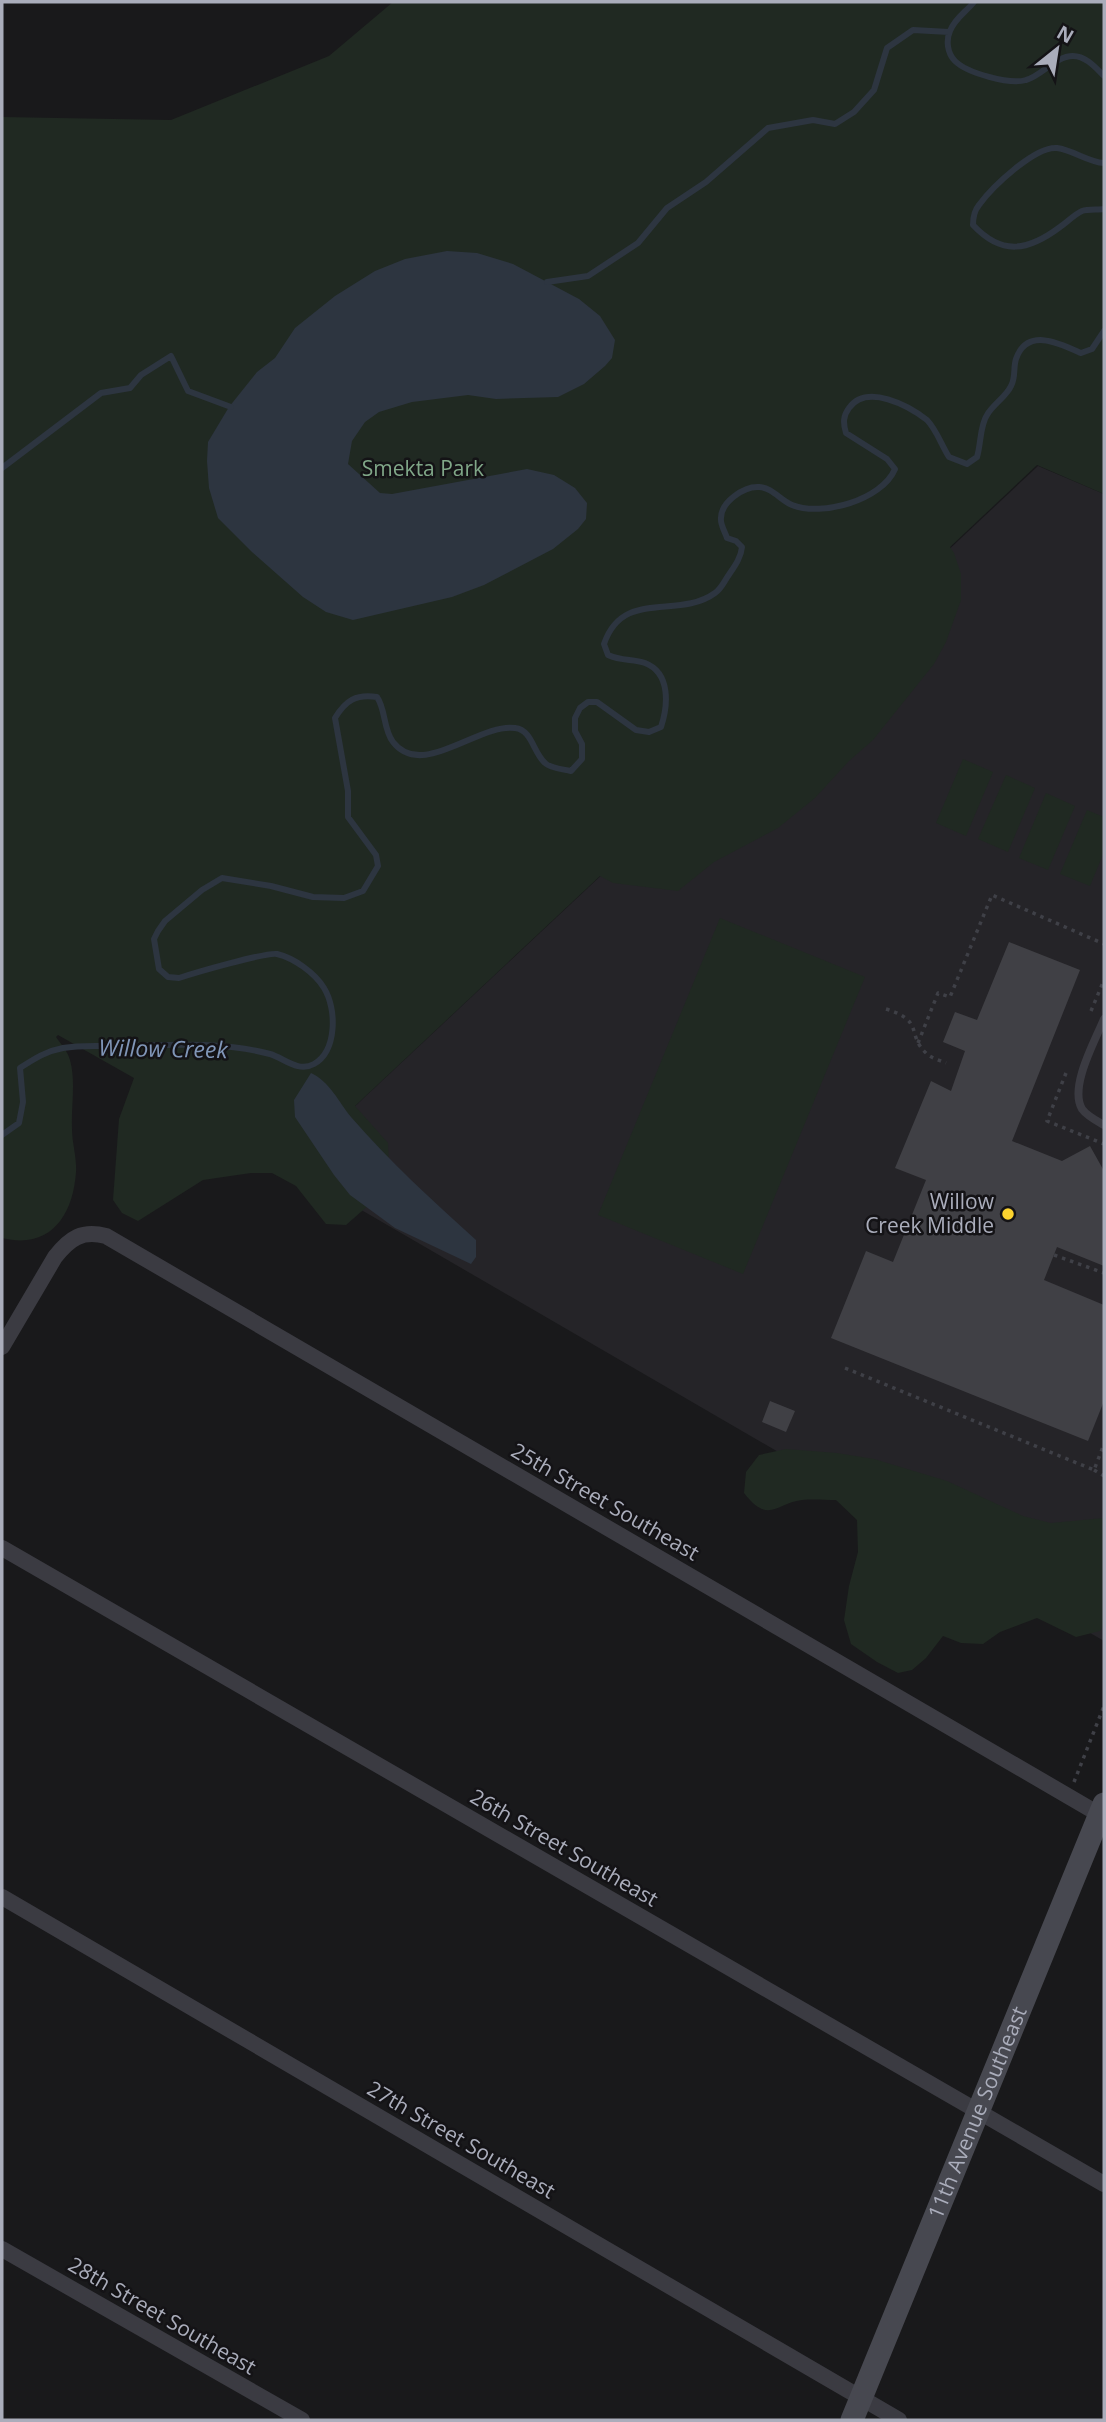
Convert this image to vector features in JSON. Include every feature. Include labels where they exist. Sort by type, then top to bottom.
[{"type":"main road","name":"11th Avenue Southeast","points":[[852,2420],[1103,1812]]},
{"type":"street","name":"25th Street Southeast","points":[[2,1347],[55,1256],[72,1239],[93,1233],[120,1243],[1068,1797],[1103,1812]]},
{"type":"street","name":"26th Street Southeast","points":[[2,1548],[1104,2183]]},
{"type":"street","name":"27th Street Southeast","points":[[2,1897],[899,2420]]},
{"type":"street","name":"28th Street Southeast","points":[[2,2249],[302,2420]]},
{"type":"lane","points":[[1104,1019],[1078,1083],[1078,1097],[1082,1109],[1104,1125]]},
{"type":"path","points":[[919,1043],[938,993],[950,997],[992,895],[1104,944]]},
{"type":"path","points":[[886,1009],[907,1019],[914,1027],[919,1043],[927,1054],[946,1063]]},
{"type":"path","points":[[1047,1121],[1104,1144]]},
{"type":"path","points":[[1054,1255],[1104,1273]]},
{"type":"path","points":[[845,1368],[1104,1476]]},
{"type":"path","points":[[1094,1470],[1104,1444]]},
{"type":"path","points":[[1068,1797],[1104,1706]]},
{"type":"shaded area","points":[[447,251],[477,253],[513,264],[579,299],[600,316],[615,340],[612,358],[584,384],[558,397],[496,399],[468,395],[412,402],[379,412],[365,422],[352,441],[348,464],[380,493],[392,494],[527,469],[554,475],[575,488],[587,503],[586,519],[553,549],[484,585],[452,597],[353,620],[326,612],[303,597],[218,518],[209,488],[208,442],[229,407],[257,372],[275,358],[295,328],[335,296],[375,271],[405,259]]},
{"type":"shaded area","points":[[1038,466],[1104,494],[1104,1641],[289,1168]]},
{"type":"shaded area","points":[[311,1073],[329,1087],[351,1117],[396,1165],[476,1240],[476,1257],[471,1264],[395,1228],[350,1195],[295,1117],[294,1100]]},
{"type":"green space","name":"Smekta Park","points":[[393,2],[1104,2],[1104,494],[1037,465],[950,547],[961,574],[961,600],[946,642],[934,664],[873,740],[849,761],[815,798],[778,828],[714,862],[678,891],[613,883],[600,876],[355,1106],[388,1143],[389,1164],[370,1204],[346,1225],[326,1224],[296,1186],[272,1173],[251,1173],[203,1180],[138,1221],[122,1213],[113,1200],[119,1119],[134,1078],[58,1035],[56,1037],[69,1057],[73,1077],[72,1129],[76,1172],[70,1203],[56,1226],[46,1234],[33,1239],[2,1238],[2,117],[171,120],[329,56]]},
{"type":"green space","points":[[963,759],[993,772],[966,836],[936,823]]},
{"type":"green space","points":[[1006,775],[1035,788],[1008,852],[978,839]]},
{"type":"green space","points":[[1046,793],[1075,806],[1048,870],[1019,858]]},
{"type":"green space","points":[[1087,810],[1104,817],[1104,852],[1090,886],[1060,874]]},
{"type":"green space","points":[[720,918],[865,977],[743,1274],[598,1215]]},
{"type":"green space","points":[[786,1449],[874,1459],[947,1481],[1023,1516],[1051,1523],[1104,1518],[1104,1625],[1100,1631],[1076,1637],[1037,1618],[1000,1632],[983,1644],[961,1643],[943,1636],[926,1658],[912,1670],[898,1673],[877,1662],[851,1644],[844,1620],[858,1552],[857,1520],[836,1500],[802,1500],[766,1510],[753,1503],[744,1493],[746,1472],[759,1455]]},
{"type":"building","name":"Willow Creek Middle","points":[[1009,942],[1080,970],[1012,1141],[1062,1161],[1090,1146],[1104,1171],[1104,1266],[1057,1247],[1044,1280],[1104,1305],[1104,1401],[1088,1441],[831,1338],[866,1251],[893,1262],[926,1180],[895,1168],[931,1081],[951,1091],[965,1051],[943,1042],[955,1012],[977,1020]]},
{"type":"building","points":[[770,1401],[795,1411],[786,1432],[762,1422]]},
{"type":"waterway","name":"Willow Creek","points":[[974,2],[952,26],[948,42],[950,54],[955,61],[969,70],[989,77],[1019,81],[1032,78],[1060,59],[1073,56],[1086,60],[1104,76]]},
{"type":"waterway","points":[[547,282],[588,276],[638,243],[667,208],[706,182],[768,128],[813,120],[835,124],[854,112],[874,90],[887,48],[913,30],[949,32]]},
{"type":"waterway","name":"Willow Creek","points":[[1104,163],[1057,148],[1037,154],[1015,169],[985,197],[976,210],[973,225],[994,242],[1015,247],[1037,241],[1082,211],[1104,209]]},
{"type":"waterway","name":"Willow Creek","points":[[2,1135],[19,1123],[23,1102],[20,1068],[57,1049],[87,1046],[211,1045],[270,1054],[302,1067],[314,1064],[322,1058],[333,1029],[331,1007],[324,988],[304,967],[284,956],[270,954],[179,978],[168,977],[159,969],[154,939],[165,921],[202,890],[222,878],[271,886],[313,897],[344,898],[363,891],[378,866],[376,855],[348,817],[348,791],[335,718],[352,700],[363,696],[377,697],[390,737],[405,752],[419,755],[435,753],[484,733],[515,728],[529,737],[548,765],[571,771],[582,759],[582,744],[575,731],[575,718],[580,708],[588,702],[597,702],[636,730],[649,732],[661,727],[666,700],[659,674],[645,663],[608,655],[604,644],[613,627],[624,616],[638,610],[700,601],[719,590],[737,562],[742,547],[727,538],[721,520],[725,506],[734,496],[747,489],[759,487],[792,505],[819,509],[850,503],[878,489],[895,469],[887,459],[846,433],[844,426],[849,408],[866,397],[888,399],[919,414],[930,424],[949,457],[967,464],[977,457],[987,415],[1011,386],[1016,359],[1021,349],[1028,343],[1044,340],[1081,353],[1092,349],[1104,331]]},
{"type":"waterway","points":[[2,468],[101,393],[130,388],[141,375],[171,356],[188,391],[231,407]]},
{"type":"place","name":"Willow Creek Middle","points":[[1008,1214]]}]
